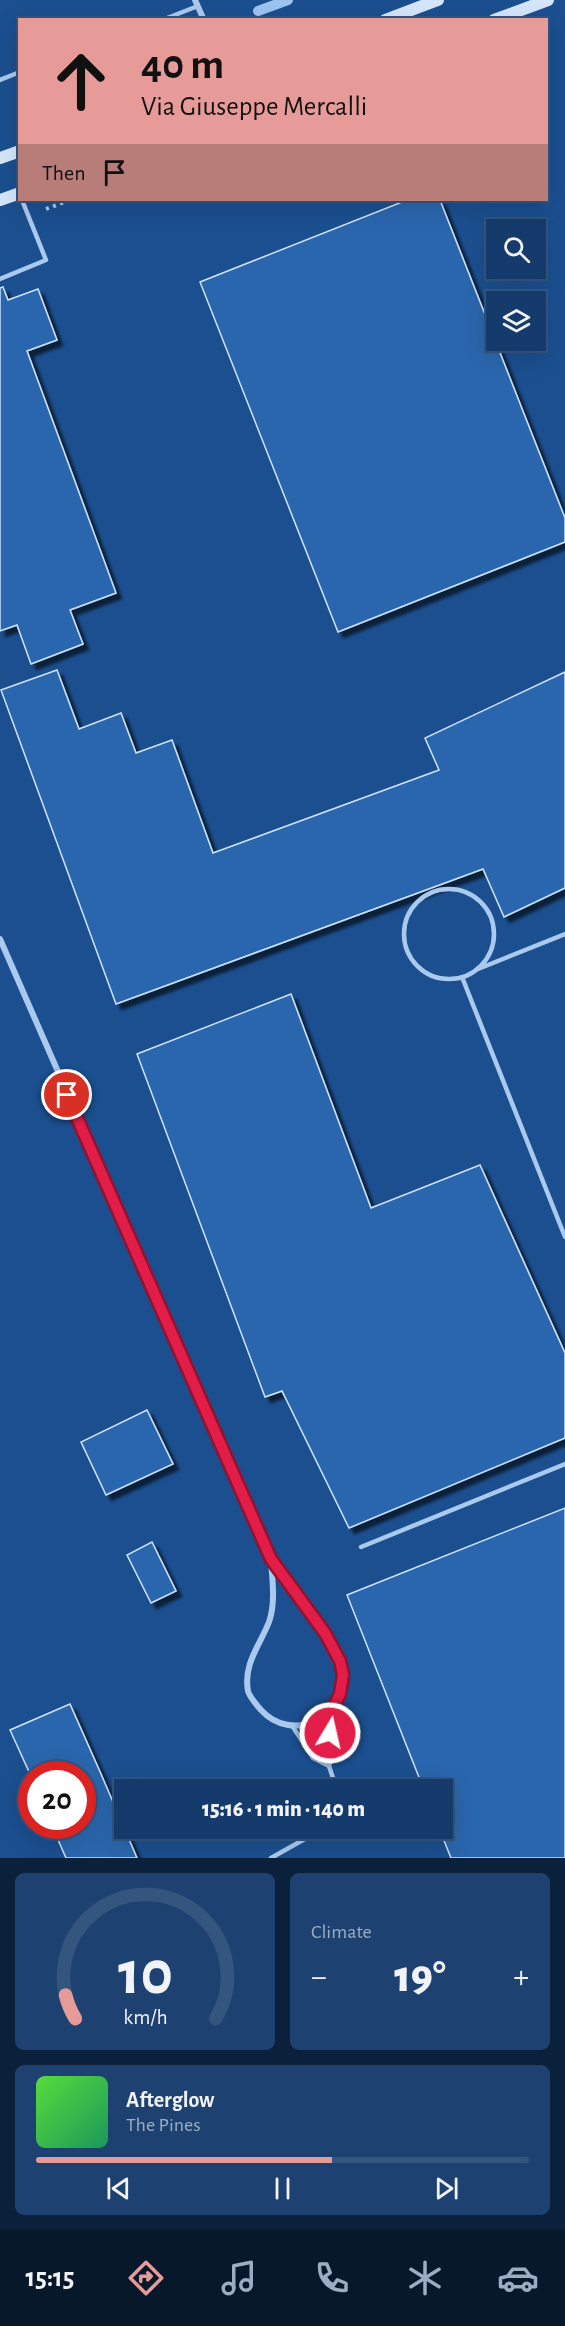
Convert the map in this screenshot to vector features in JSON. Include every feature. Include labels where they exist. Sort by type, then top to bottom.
[{"type":"main road","points":[[390,18],[438,0]]},
{"type":"main road","points":[[499,18],[548,0]]},
{"type":"main road","points":[[0,158],[18,152]]},
{"type":"main road","points":[[0,200],[18,193]]},
{"type":"street","points":[[197,3],[204,18]]},
{"type":"street","points":[[0,939],[271,1559],[325,1633],[340,1661],[343,1675],[340,1694],[325,1717],[313,1724],[293,1727],[278,1723],[264,1714],[249,1693],[250,1661],[269,1623],[273,1603],[271,1559]]},
{"type":"lane","points":[[166,18],[197,3]]},
{"type":"lane","points":[[0,80],[18,73]]},
{"type":"lane","points":[[0,279],[46,260],[22,201]]},
{"type":"lane","points":[[475,970],[485,960],[494,934],[492,920],[485,907],[475,897],[461,890],[446,889],[431,892],[418,900],[409,912],[404,934],[409,956],[419,968],[432,976],[447,979],[462,976],[565,934]]},
{"type":"lane","points":[[462,976],[565,1237]]},
{"type":"lane","points":[[361,1547],[565,1464]]},
{"type":"lane","points":[[325,1717],[334,1749],[329,1766],[333,1779]]},
{"type":"lane","points":[[293,1727],[313,1758],[329,1766]]},
{"type":"lane","points":[[271,1858],[305,1839]]},
{"type":"building","points":[[404,201],[440,201],[486,317],[486,351],[499,351],[565,518],[565,542],[338,632],[200,282]]},
{"type":"building","points":[[3,287],[8,300],[38,289],[57,340],[27,351],[116,593],[70,610],[83,644],[31,664],[17,625],[0,631],[0,288]]},
{"type":"building","points":[[57,670],[79,729],[121,713],[136,753],[172,740],[213,853],[439,770],[425,738],[565,672],[565,888],[504,917],[483,869],[116,1004],[1,690]]},
{"type":"building","points":[[291,994],[371,1208],[480,1165],[565,1353],[565,1438],[349,1528],[282,1391],[265,1397],[137,1054]]},
{"type":"building","points":[[147,1410],[173,1464],[106,1495],[81,1442]]},
{"type":"building","points":[[565,1508],[565,1858],[451,1858],[443,1839],[453,1839],[453,1779],[420,1779],[347,1595]]},
{"type":"building","points":[[152,1542],[176,1591],[151,1603],[127,1555]]},
{"type":"building","points":[[70,1704],[95,1761],[24,1761],[10,1730]]},
{"type":"building","points":[[96,1763],[114,1804],[114,1839],[129,1839],[137,1858],[66,1858],[58,1839],[96,1839]]},
{"type":"waterway","points":[[258,11],[288,0]]},
{"type":"route","points":[[67,1095],[271,1559],[325,1633],[340,1661],[343,1675],[340,1694],[325,1717],[330,1733]]}]
